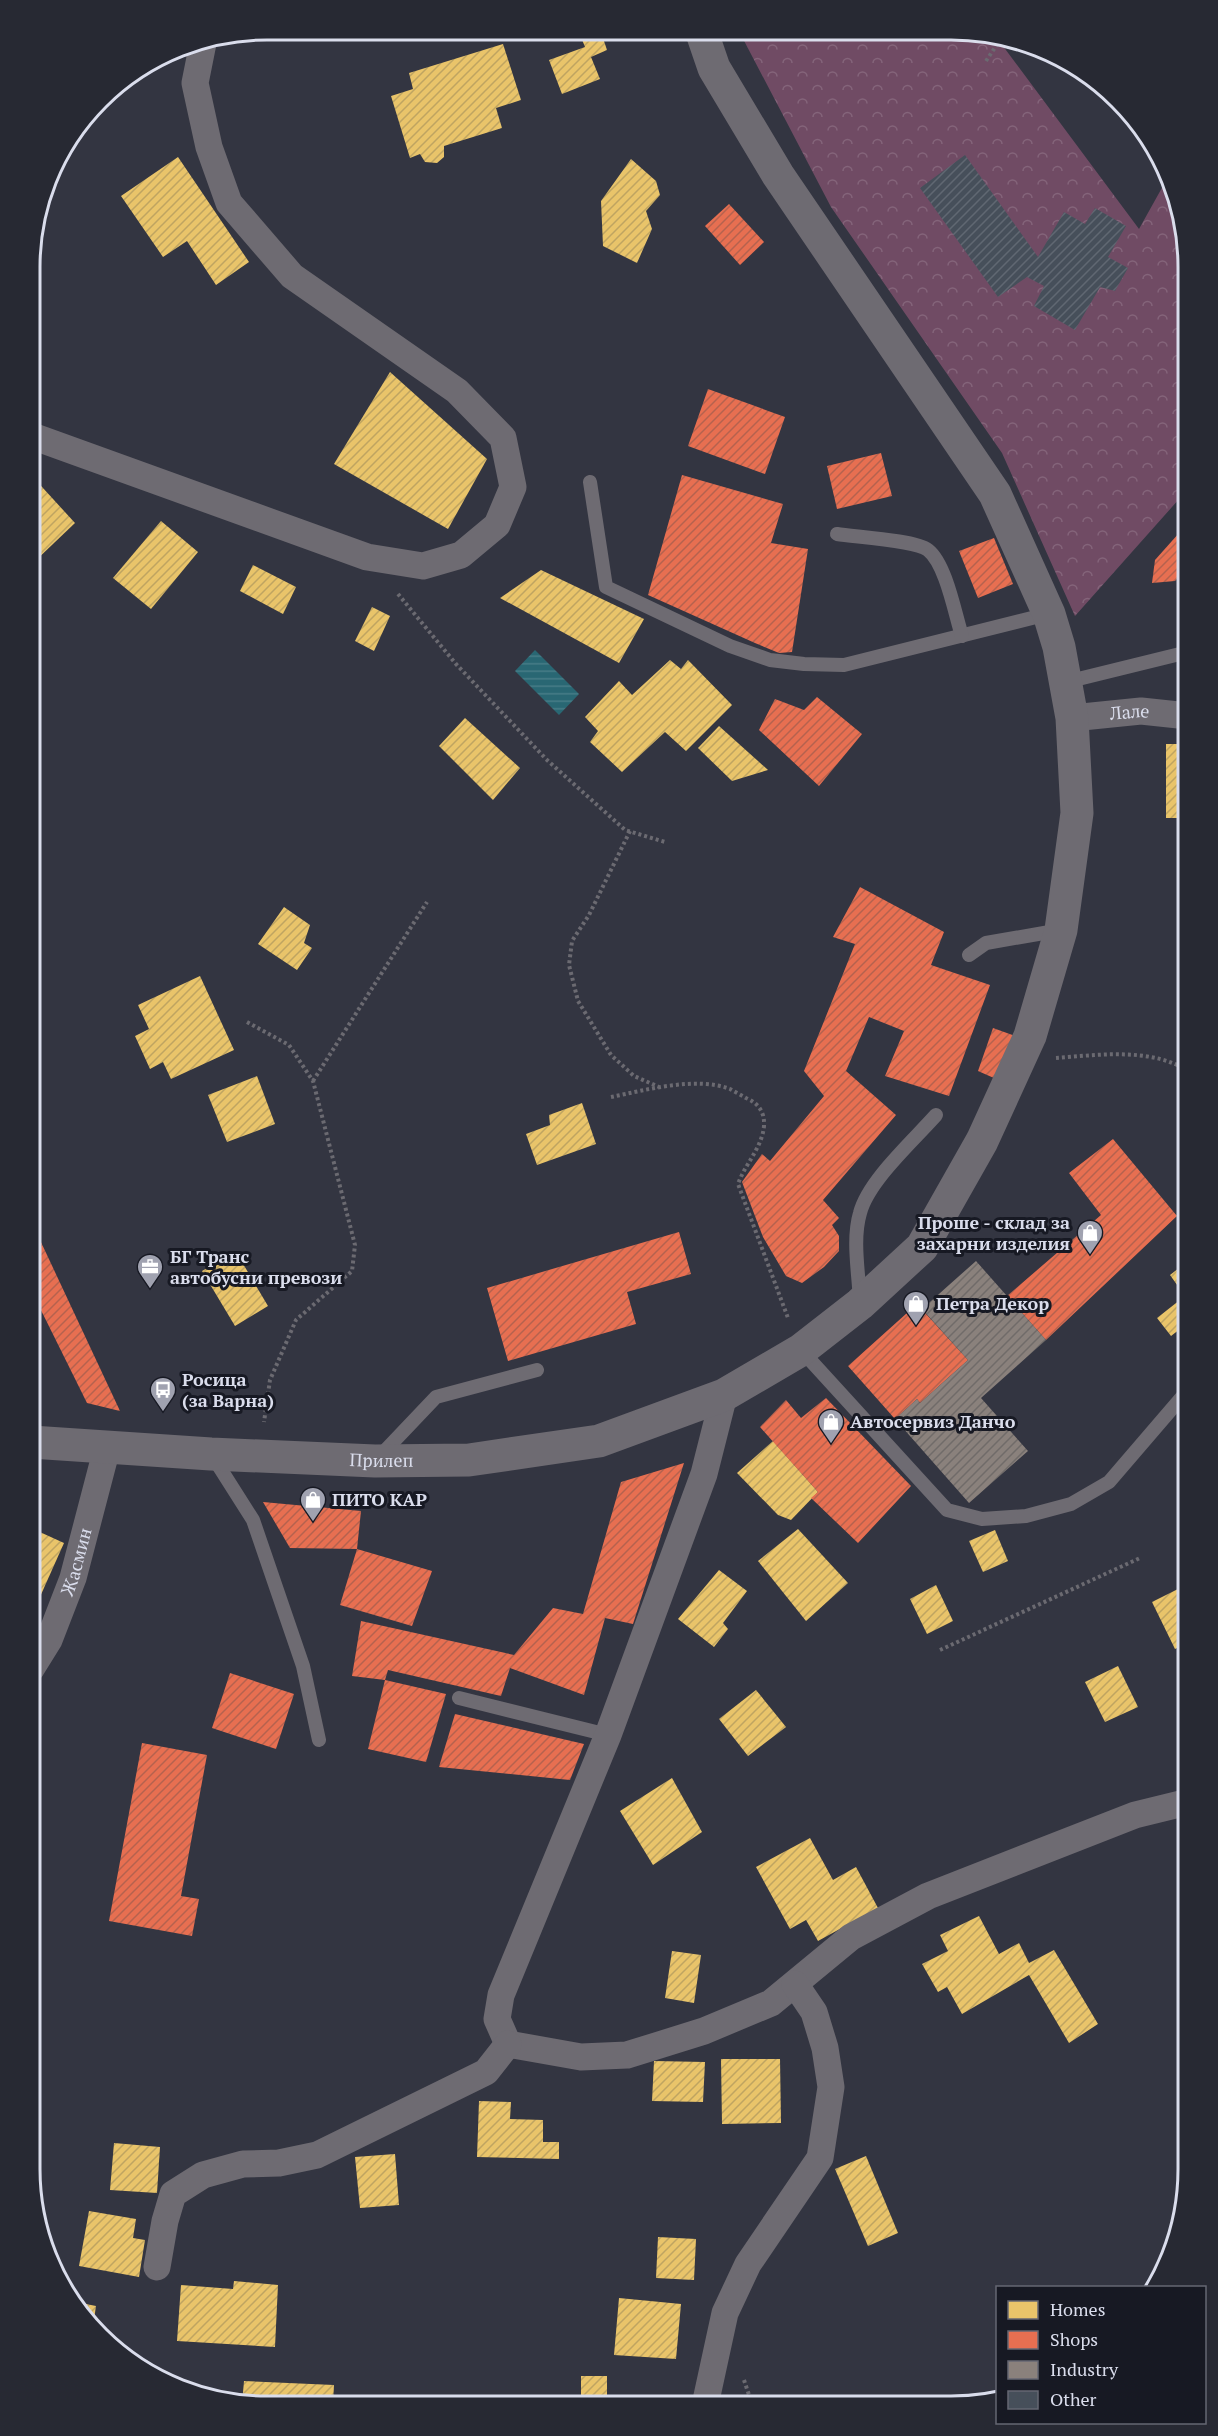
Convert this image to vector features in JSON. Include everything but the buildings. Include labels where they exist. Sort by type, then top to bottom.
[{"type":"street","name":"Прилеп","points":[[40,1443],[211,1454],[375,1461],[469,1460],[599,1441],[724,1395],[801,1350],[860,1304],[922,1247],[982,1141],[1030,1036],[1061,930],[1077,813],[1072,718],[1059,647],[1049,614],[996,494],[778,176],[714,68],[704,40]]},
{"type":"street","points":[[40,439],[367,556],[423,566],[461,555],[497,525],[513,487],[503,438],[457,391],[292,276],[230,203],[209,147],[195,83],[201,51]]},
{"type":"street","name":"Лале","points":[[1072,718],[1141,711],[1178,715]]},
{"type":"street","points":[[508,2044],[496,2019],[501,1995],[608,1735],[704,1474],[724,1395]]},
{"type":"street","name":"Жасмин","points":[[40,1654],[49,1640],[73,1578],[107,1448]]},
{"type":"street","points":[[508,2044],[581,2057],[627,2055],[704,2031],[771,2003],[851,1937],[928,1896],[1136,1815],[1178,1804]]},
{"type":"street","points":[[707,2396],[725,2313],[748,2264],[820,2158],[831,2087],[825,2048],[814,2012],[795,1984]]},
{"type":"street","points":[[157,2267],[165,2221],[173,2194],[193,2181],[203,2175],[243,2164],[279,2163],[317,2155],[486,2072],[508,2044]]},
{"type":"lane","points":[[590,482],[606,587],[730,646],[770,660],[804,664],[844,664],[1049,614]]},
{"type":"lane","points":[[837,534],[915,544],[928,549],[939,562],[962,636]]},
{"type":"lane","points":[[1066,682],[1178,654]]},
{"type":"lane","points":[[969,955],[986,943],[1061,930]]},
{"type":"lane","points":[[860,1304],[858,1223],[867,1193],[936,1115]]},
{"type":"lane","points":[[801,1350],[947,1510],[982,1519],[1026,1516],[1071,1504],[1109,1482],[1178,1402]]},
{"type":"lane","points":[[375,1461],[436,1397],[537,1370]]},
{"type":"lane","points":[[211,1454],[253,1520],[303,1666],[319,1740]]},
{"type":"lane","points":[[459,1698],[608,1735]]},
{"type":"path","points":[[986,61],[996,45]]},
{"type":"path","points":[[367,556],[456,664],[538,751],[625,830],[665,842]]},
{"type":"path","points":[[630,831],[589,915],[572,941],[569,965],[578,1001],[612,1055],[634,1076],[659,1088]]},
{"type":"path","points":[[313,1081],[428,902]]},
{"type":"path","points":[[247,1022],[289,1045],[313,1081],[355,1245],[352,1271],[296,1320],[270,1380],[260,1456]]},
{"type":"path","points":[[1018,1062],[1110,1054],[1154,1058],[1178,1067]]},
{"type":"path","points":[[611,1097],[696,1084],[728,1088],[755,1101],[762,1112],[764,1125],[758,1148],[743,1168],[738,1184],[801,1350]]},
{"type":"path","points":[[940,1650],[1140,1557]]},
{"type":"green space","points":[[744,40],[950,40],[980,42],[1004,47],[1139,229],[1162,187],[1176,238],[1178,268],[1178,500],[1075,616],[1002,453],[831,207]]},
{"type":"water","points":[[535,650],[579,694],[559,715],[515,671]]},
{"type":"place","name":"Проше - склад за захарни изделия","points":[[1090,1256]]},
{"type":"place","name":"БГ Транс автобусни превози","points":[[150,1290]]},
{"type":"place","name":"Петра Декор","points":[[916,1327]]},
{"type":"place","name":"Росица (за Варна)","points":[[163,1413]]},
{"type":"place","name":"Автосервиз Данчо","points":[[831,1445]]},
{"type":"place","name":"ПИТО КАР","points":[[313,1523]]}]
